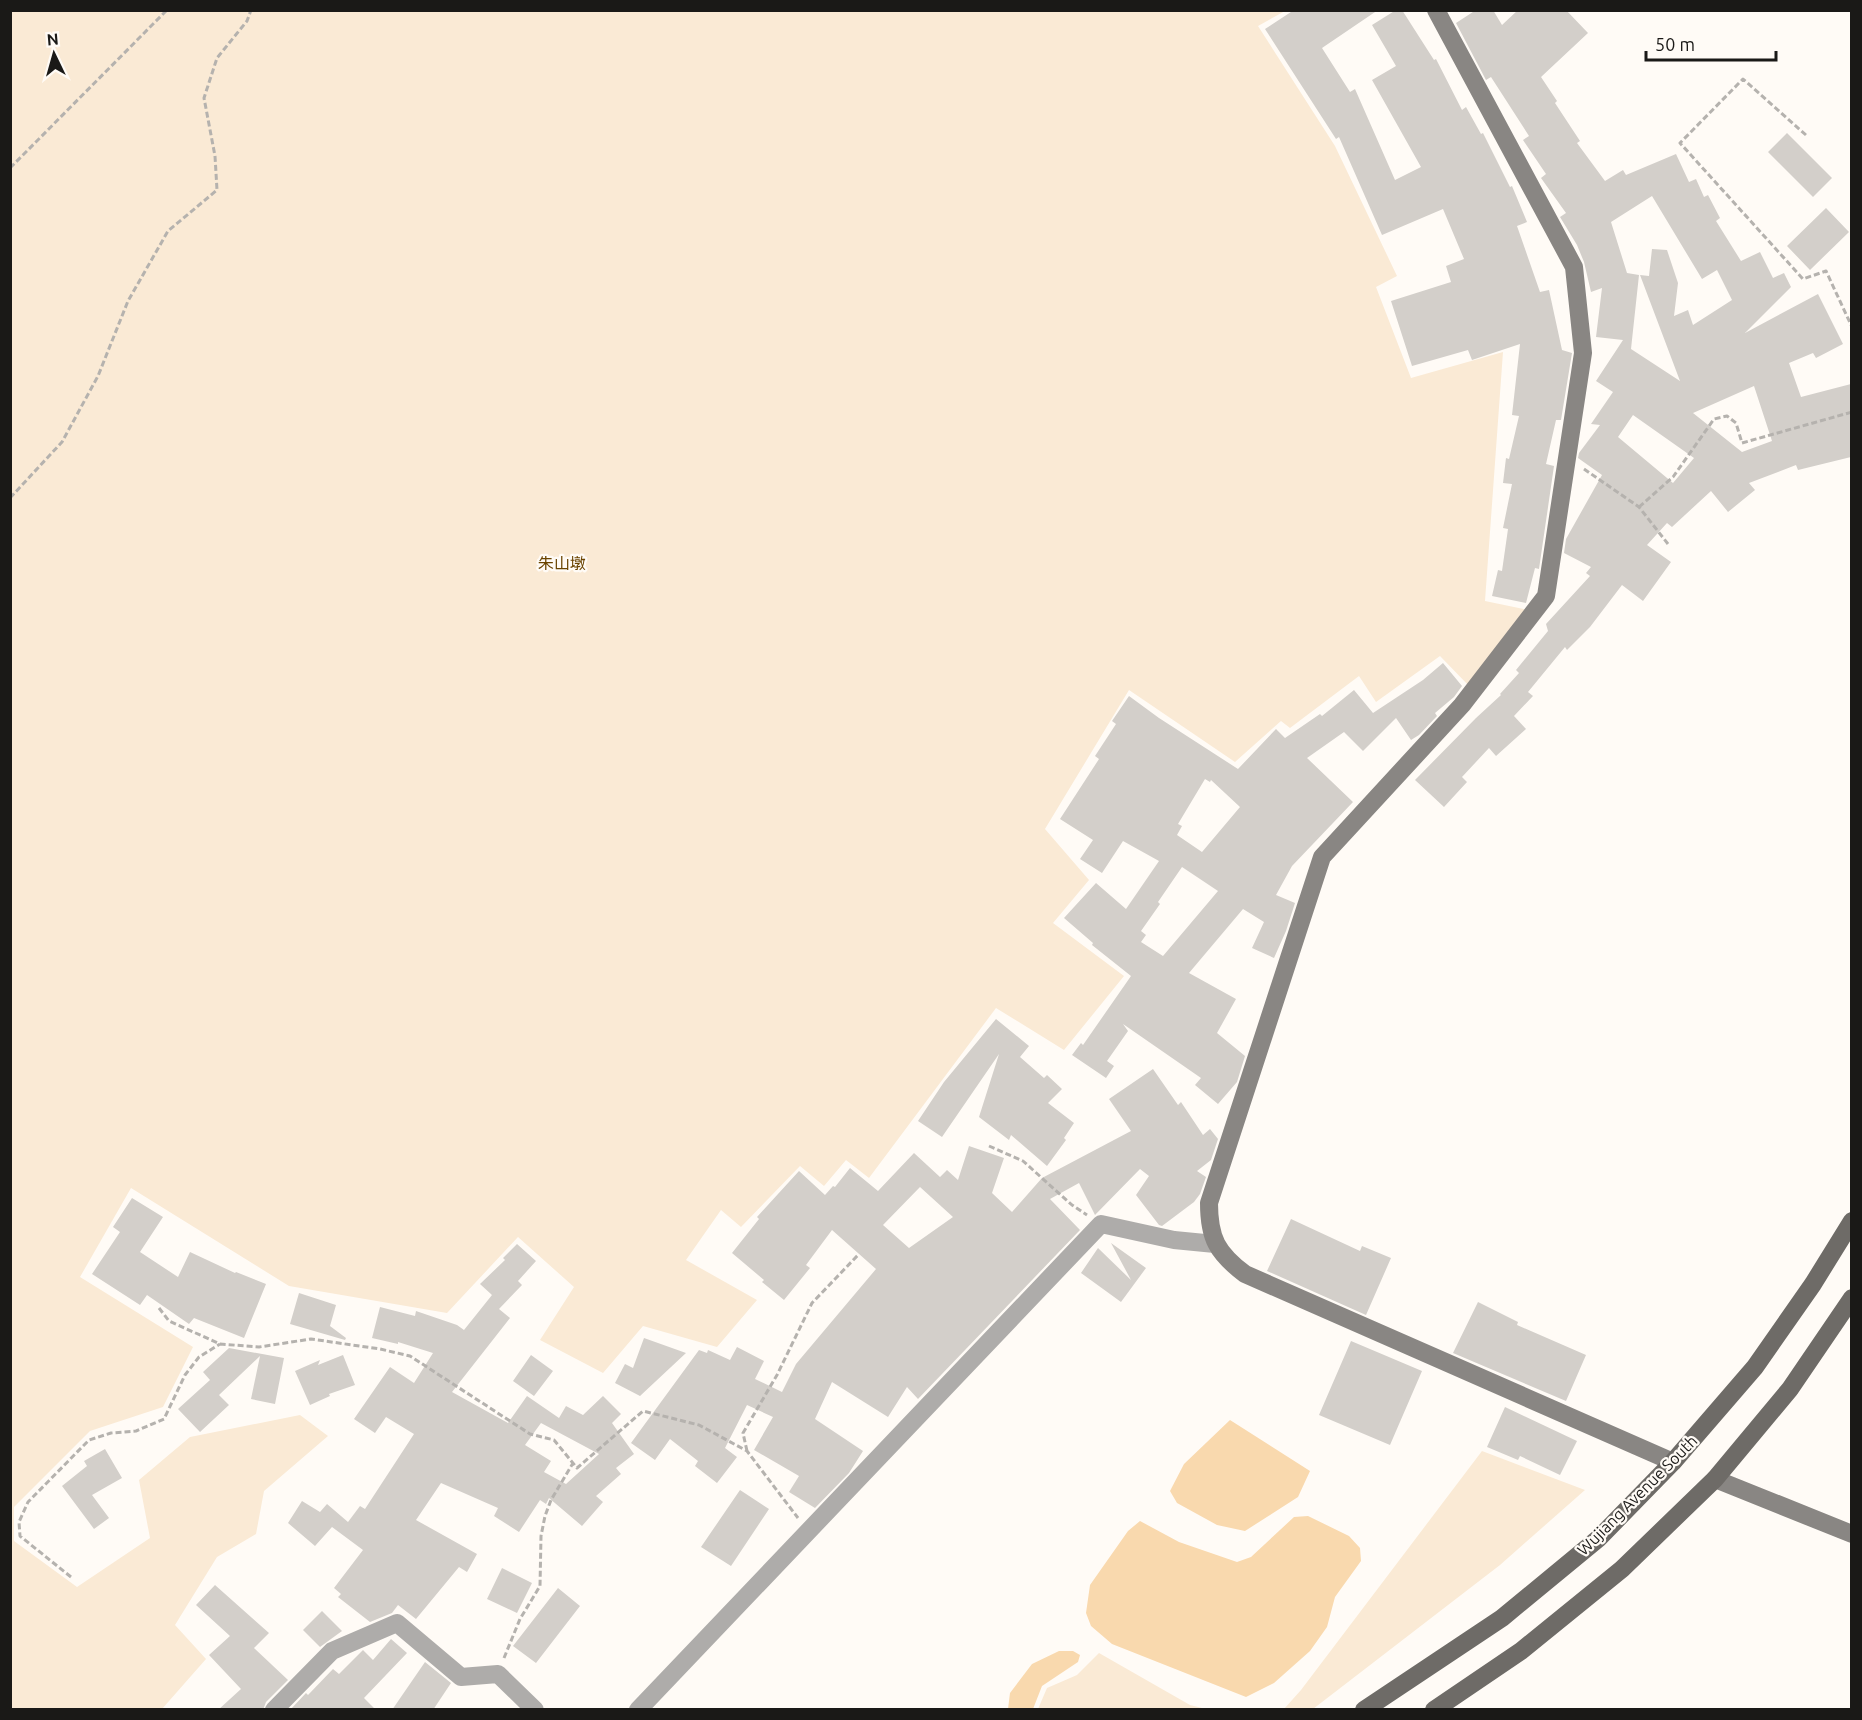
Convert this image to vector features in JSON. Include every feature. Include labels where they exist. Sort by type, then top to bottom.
[{"type":"main road","name":"Wujiang Avenue South","points":[[1364,1710],[1502,1618],[1599,1538],[1673,1462],[1755,1367],[1813,1284],[1851,1221]]},
{"type":"main road","points":[[1434,1710],[1521,1651],[1622,1569],[1715,1479],[1790,1389],[1851,1298]]},
{"type":"street","points":[[1436,10],[1574,267],[1583,353],[1546,596],[1462,705],[1322,857],[1209,1203],[1209,1224],[1215,1244],[1228,1261],[1245,1274],[1673,1462]]},
{"type":"street","points":[[639,1710],[1101,1224],[1174,1240],[1215,1244]]},
{"type":"street","points":[[1715,1479],[1851,1534]]},
{"type":"street","points":[[274,1710],[332,1651],[397,1623],[461,1677],[498,1674],[535,1710]]},
{"type":"path","points":[[10,168],[167,10]]},
{"type":"path","points":[[10,498],[62,442],[98,376],[128,301],[168,231],[217,190],[215,156],[204,98],[217,58],[247,21],[251,10]]},
{"type":"path","points":[[1806,135],[1743,79],[1680,143],[1803,279],[1826,271],[1851,327]]},
{"type":"path","points":[[1639,507],[1673,477],[1714,419],[1727,416],[1736,423],[1742,442],[1851,412]]},
{"type":"path","points":[[1567,458],[1639,507],[1668,544]]},
{"type":"path","points":[[989,1146],[1023,1161],[1072,1205],[1101,1224]]},
{"type":"path","points":[[747,1451],[743,1433],[777,1375],[812,1302],[858,1255]]},
{"type":"path","points":[[159,1308],[168,1321],[220,1344],[260,1347],[311,1339],[380,1349],[410,1356],[530,1434],[554,1440],[577,1468],[644,1411],[699,1425],[747,1451],[808,1531]]},
{"type":"path","points":[[71,1577],[20,1536],[19,1522],[28,1502],[89,1440],[111,1433],[135,1431],[164,1419],[185,1375],[199,1357],[220,1344]]},
{"type":"path","points":[[498,1674],[520,1619],[540,1586],[541,1536],[545,1516],[551,1500],[573,1463]]},
{"type":"green space","name":"朱山墩","points":[[11,11],[1285,11],[1258,26],[1335,146],[1397,276],[1376,287],[1411,378],[1503,352],[1485,601],[1529,610],[1470,687],[1440,656],[1376,702],[1359,676],[1290,728],[1281,721],[1235,762],[1129,690],[1045,829],[1089,880],[1053,923],[1124,976],[1064,1050],[996,1008],[869,1178],[846,1160],[824,1186],[800,1166],[741,1227],[721,1210],[686,1260],[757,1300],[717,1347],[643,1326],[603,1373],[540,1340],[574,1287],[518,1237],[447,1313],[289,1286],[131,1188],[80,1277],[193,1347],[163,1407],[90,1431],[14,1507],[14,1541],[77,1587],[150,1538],[139,1480],[190,1437],[300,1415],[328,1436],[264,1491],[256,1534],[217,1557],[175,1625],[206,1659],[162,1709],[11,1710]]},
{"type":"green space","points":[[1482,1451],[1585,1490],[1500,1565],[1313,1709],[1284,1709],[1301,1690]]},
{"type":"green space","points":[[1099,1653],[1190,1705],[1206,1709],[1038,1709],[1047,1688],[1077,1675]]},
{"type":"shaded area","points":[[1230,1420],[1310,1471],[1298,1497],[1245,1531],[1217,1525],[1177,1503],[1170,1491],[1184,1464]]},
{"type":"shaded area","points":[[1308,1516],[1349,1536],[1360,1548],[1361,1561],[1335,1597],[1327,1627],[1310,1651],[1274,1683],[1246,1697],[1112,1644],[1091,1626],[1086,1613],[1090,1585],[1128,1531],[1140,1521],[1179,1542],[1237,1562],[1251,1557],[1294,1517]]},
{"type":"shaded area","points":[[1059,1651],[1073,1651],[1080,1655],[1078,1662],[1042,1686],[1033,1709],[1008,1709],[1010,1693],[1032,1664]]},
{"type":"building","points":[[1294,10],[1378,10],[1322,48],[1350,92],[1355,89],[1395,180],[1421,167],[1372,80],[1396,66],[1372,25],[1396,10],[1402,10],[1434,60],[1436,59],[1462,110],[1466,107],[1481,134],[1483,133],[1510,187],[1512,186],[1527,222],[1517,226],[1540,292],[1549,290],[1562,350],[1572,353],[1561,420],[1556,420],[1546,464],[1554,466],[1539,569],[1535,568],[1526,603],[1492,596],[1498,570],[1502,571],[1508,529],[1503,528],[1512,484],[1503,483],[1506,458],[1509,459],[1519,416],[1512,415],[1520,344],[1472,360],[1468,350],[1412,366],[1391,301],[1451,282],[1446,266],[1464,259],[1443,209],[1382,235],[1339,137],[1336,139],[1265,29]]},
{"type":"building","points":[[1476,10],[1493,10],[1502,25],[1518,10],[1566,10],[1588,33],[1541,77],[1580,141],[1577,143],[1605,181],[1623,170],[1626,175],[1676,154],[1689,182],[1696,179],[1704,197],[1708,195],[1720,218],[1716,221],[1741,261],[1760,252],[1773,278],[1784,273],[1791,287],[1745,333],[1818,294],[1843,344],[1816,358],[1813,353],[1789,363],[1801,397],[1851,384],[1851,457],[1798,470],[1796,465],[1749,483],[1755,490],[1728,512],[1711,491],[1672,527],[1667,523],[1647,545],[1671,562],[1643,601],[1622,585],[1590,627],[1567,650],[1565,647],[1528,692],[1533,696],[1514,716],[1526,729],[1496,756],[1489,748],[1462,777],[1467,782],[1444,807],[1415,780],[1501,695],[1519,673],[1516,670],[1548,631],[1546,624],[1590,576],[1586,573],[1591,567],[1564,553],[1566,539],[1602,475],[1578,458],[1579,453],[1600,425],[1591,424],[1613,392],[1596,381],[1623,340],[1596,337],[1602,288],[1591,292],[1584,262],[1577,245],[1560,217],[1566,213],[1541,178],[1546,174],[1523,140],[1529,136],[1491,77],[1486,80],[1456,23]],"holes":[[[1652,196],[1702,279],[1717,270],[1732,300],[1693,325],[1688,310],[1674,316],[1678,283],[1667,250],[1652,249],[1649,276],[1640,275],[1680,381],[1631,349],[1639,275],[1627,273],[1611,222]],[[1754,386],[1772,441],[1742,452],[1693,413]],[[1633,415],[1694,458],[1673,483],[1618,437]]]},
{"type":"building","points":[[1787,133],[1832,178],[1813,197],[1768,152]]},
{"type":"building","points":[[1826,208],[1849,232],[1810,270],[1787,246]]},
{"type":"building","points":[[1443,663],[1462,686],[1454,697],[1435,713],[1437,716],[1419,735],[1411,740],[1396,718],[1363,751],[1344,732],[1307,758],[1353,802],[1292,866],[1276,895],[1295,903],[1274,958],[1252,948],[1264,922],[1243,909],[1189,973],[1236,999],[1217,1033],[1245,1056],[1237,1082],[1218,1104],[1195,1085],[1201,1078],[1123,1024],[1128,1031],[1107,1061],[1114,1066],[1106,1078],[1072,1055],[1081,1043],[1083,1045],[1131,976],[1092,945],[1093,943],[1064,918],[1096,883],[1126,909],[1159,861],[1123,841],[1102,873],[1080,859],[1093,840],[1060,819],[1099,759],[1095,756],[1116,724],[1112,721],[1129,696],[1238,769],[1276,729],[1285,738],[1320,714],[1322,716],[1354,690],[1373,713],[1423,680]],"holes":[[[1205,779],[1210,782],[1211,780],[1240,807],[1202,852],[1177,835],[1182,826],[1178,824]],[[1182,867],[1218,891],[1163,956],[1141,942],[1146,935],[1141,931]]]},
{"type":"building","points":[[996,1019],[1029,1046],[1020,1057],[1044,1078],[1047,1075],[1062,1089],[1048,1103],[1074,1123],[1064,1138],[1066,1140],[1047,1166],[1011,1135],[1009,1140],[979,1117],[999,1054],[942,1137],[918,1121],[944,1082]]},
{"type":"building","points":[[1153,1069],[1178,1105],[1181,1102],[1203,1135],[1210,1129],[1218,1139],[1211,1160],[1197,1171],[1206,1177],[1200,1194],[1194,1202],[1162,1226],[1136,1195],[1149,1176],[1140,1169],[1095,1215],[1079,1183],[1050,1199],[1080,1230],[918,1399],[907,1387],[888,1417],[832,1382],[815,1419],[863,1451],[849,1473],[815,1508],[789,1492],[799,1476],[754,1450],[773,1417],[747,1405],[725,1448],[737,1457],[717,1483],[695,1466],[698,1461],[670,1439],[655,1460],[631,1443],[699,1350],[707,1353],[708,1350],[730,1360],[737,1347],[764,1361],[755,1379],[782,1392],[796,1364],[876,1269],[832,1230],[806,1265],[810,1268],[784,1300],[732,1253],[759,1219],[757,1217],[799,1171],[825,1195],[833,1186],[835,1187],[850,1168],[878,1191],[914,1153],[940,1177],[947,1170],[958,1180],[969,1146],[1004,1158],[992,1193],[1012,1212],[1042,1178],[1131,1131],[1109,1099]],"holes":[[[920,1187],[953,1217],[909,1248],[883,1225]]]},
{"type":"building","points":[[132,1198],[163,1217],[140,1252],[178,1277],[190,1252],[235,1273],[266,1284],[244,1338],[194,1318],[189,1324],[147,1295],[140,1305],[92,1274],[120,1232],[113,1227]]},
{"type":"building","points":[[1291,1219],[1360,1251],[1362,1246],[1391,1258],[1366,1315],[1267,1271]]},
{"type":"building","points":[[1111,1243],[1146,1268],[1121,1302],[1081,1273],[1098,1248],[1131,1280]]},
{"type":"building","points":[[517,1244],[536,1261],[518,1281],[522,1285],[499,1309],[510,1318],[452,1392],[508,1423],[527,1396],[559,1418],[566,1406],[583,1415],[603,1396],[621,1414],[612,1423],[634,1454],[616,1468],[621,1474],[596,1496],[603,1502],[582,1526],[549,1498],[546,1504],[540,1500],[519,1532],[494,1516],[498,1508],[441,1483],[416,1520],[477,1554],[467,1572],[459,1567],[416,1619],[398,1605],[392,1613],[370,1622],[338,1597],[341,1594],[334,1588],[363,1550],[332,1527],[315,1546],[288,1523],[302,1501],[320,1512],[327,1504],[348,1522],[360,1506],[365,1509],[414,1434],[386,1417],[375,1433],[354,1419],[390,1367],[414,1383],[433,1353],[398,1342],[398,1344],[372,1338],[380,1307],[415,1316],[416,1311],[457,1325],[464,1330],[492,1295],[480,1284],[505,1260],[503,1258]],"holes":[[[541,1423],[599,1454],[566,1484],[544,1472],[551,1461],[525,1445]]]},
{"type":"building","points":[[299,1293],[336,1305],[330,1326],[346,1338],[345,1340],[290,1324]]},
{"type":"building","points":[[1478,1302],[1518,1322],[1517,1325],[1586,1355],[1566,1401],[1453,1353]]},
{"type":"building","points":[[644,1338],[686,1353],[640,1396],[615,1383],[625,1364],[633,1368]]},
{"type":"building","points":[[1351,1341],[1422,1371],[1390,1445],[1319,1415]]},
{"type":"building","points":[[229,1348],[284,1358],[275,1404],[251,1399],[260,1356],[219,1395],[229,1405],[200,1432],[178,1409],[210,1380],[203,1372]]},
{"type":"building","points":[[343,1355],[355,1385],[329,1394],[330,1396],[310,1405],[295,1371],[320,1360],[318,1365]]},
{"type":"building","points":[[531,1355],[553,1371],[534,1396],[513,1381]]},
{"type":"building","points":[[1505,1407],[1577,1441],[1560,1475],[1520,1456],[1518,1460],[1487,1447]]},
{"type":"building","points":[[105,1449],[122,1478],[92,1495],[109,1518],[94,1529],[62,1486],[87,1466],[84,1461]]},
{"type":"building","points":[[740,1490],[769,1509],[731,1566],[701,1547]]},
{"type":"building","points":[[502,1568],[532,1583],[517,1613],[487,1599]]},
{"type":"building","points":[[215,1585],[269,1633],[254,1648],[288,1680],[266,1702],[263,1710],[218,1710],[241,1689],[209,1655],[230,1636],[196,1605]]},
{"type":"building","points":[[558,1588],[580,1606],[536,1663],[513,1646]]},
{"type":"building","points":[[322,1611],[342,1631],[320,1647],[303,1630]]},
{"type":"building","points":[[391,1639],[407,1653],[364,1698],[376,1710],[290,1710],[333,1669],[339,1674],[363,1650],[373,1660]]},
{"type":"building","points":[[425,1662],[451,1683],[433,1710],[392,1710]]}]
